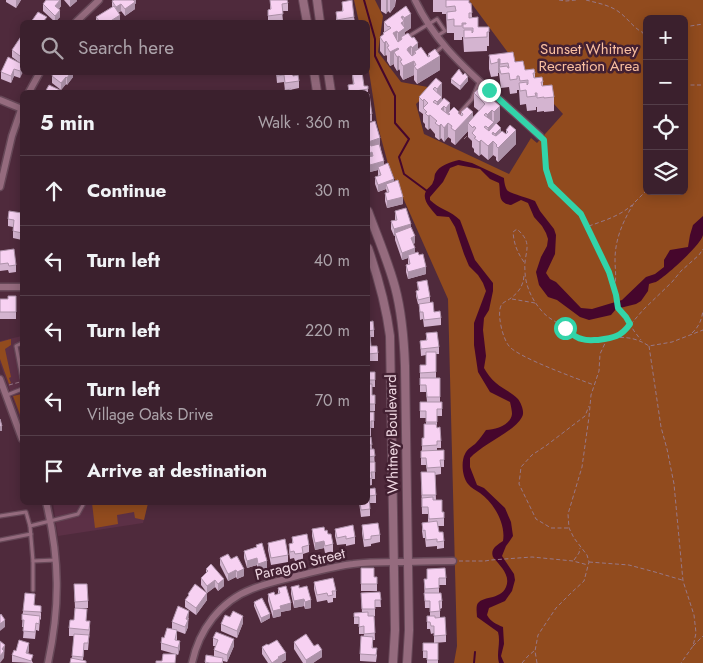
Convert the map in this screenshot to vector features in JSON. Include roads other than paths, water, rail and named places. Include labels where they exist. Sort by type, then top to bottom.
[{"type":"street","points":[[78,20],[99,0]]},
{"type":"street","points":[[303,0],[306,20]]},
{"type":"street","points":[[317,0],[320,20]]},
{"type":"street","points":[[415,0],[428,25],[453,57],[540,136]]},
{"type":"street","points":[[30,90],[38,75]]},
{"type":"street","points":[[315,75],[318,90]]},
{"type":"street","points":[[328,75],[331,90]]},
{"type":"street","points":[[0,100],[20,107]]},
{"type":"street","points":[[0,187],[8,150],[20,114]]},
{"type":"street","name":"Whitney Boulevard","points":[[370,216],[395,286],[402,326],[405,366],[408,562],[409,630],[407,663]]},
{"type":"street","name":"Whitney Boulevard","points":[[370,254],[382,290],[390,336],[395,630],[393,663]]},
{"type":"street","points":[[0,287],[20,287]]},
{"type":"street","points":[[0,379],[20,434]]},
{"type":"street","points":[[47,505],[56,560],[57,593],[48,663]]},
{"type":"street","name":"Paragon Street","points":[[192,663],[200,637],[211,620],[229,602],[250,589],[336,567],[368,562],[453,561]]},
{"type":"lane","points":[[413,40],[409,36],[437,19],[445,31],[436,37]]},
{"type":"lane","points":[[433,55],[443,46]]},
{"type":"lane","points":[[450,111],[457,117],[472,99],[479,81]]},
{"type":"lane","points":[[20,344],[16,346],[20,369]]},
{"type":"lane","points":[[6,395],[20,390]]},
{"type":"lane","points":[[30,526],[78,514],[83,505]]},
{"type":"lane","points":[[0,516],[26,512],[31,534],[34,590]]},
{"type":"lane","points":[[0,540],[31,534]]},
{"type":"lane","points":[[33,561],[56,560]]},
{"type":"waterway","points":[[364,0],[370,20]]},
{"type":"waterway","points":[[370,21],[375,39],[375,56],[395,96],[395,123],[409,139],[399,157],[404,174],[427,191]]},
{"type":"waterway","points":[[474,663],[475,652]]},
{"type":"park label","name":"Sunset Whitney Recreation Area","points":[[589,58]]}]
